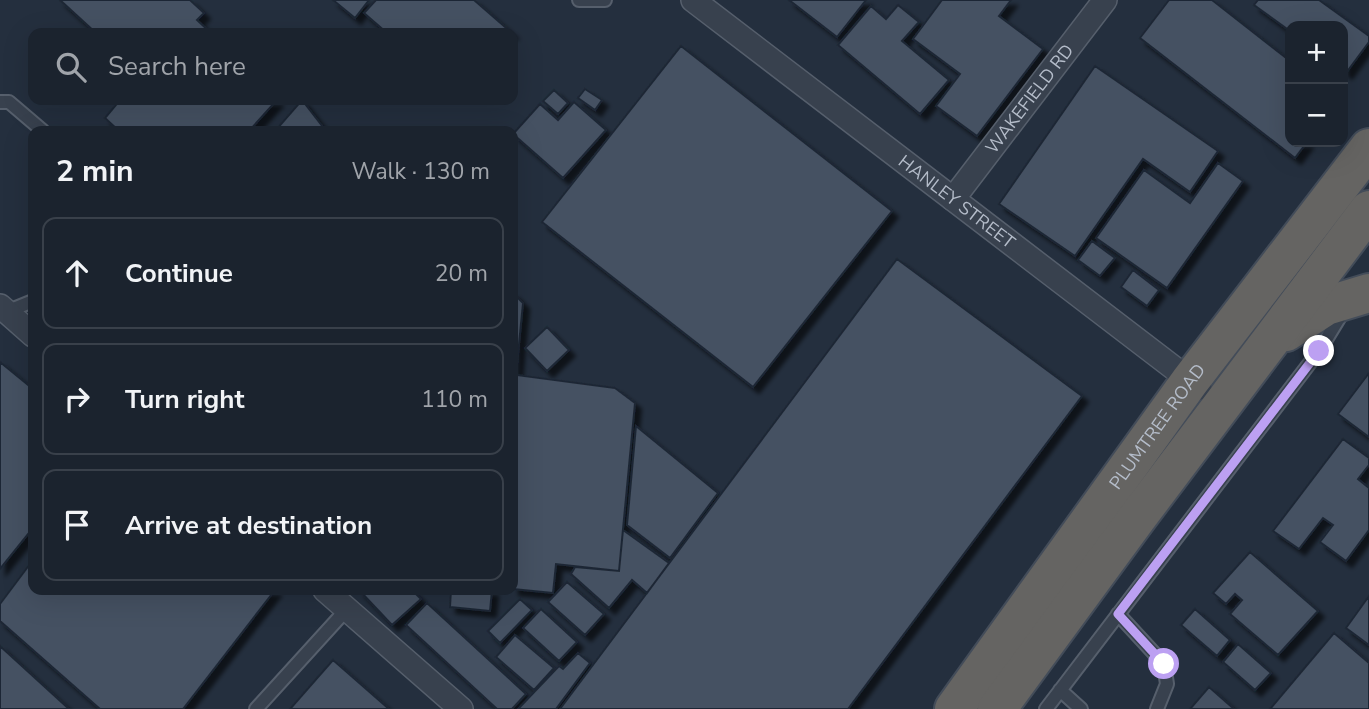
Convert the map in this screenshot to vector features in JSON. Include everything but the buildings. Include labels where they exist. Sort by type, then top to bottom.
[{"type":"highway","name":"PLUMTREE ROAD","points":[[954,709],[1190,381],[1304,229],[1369,148]]},
{"type":"highway","points":[[1304,229],[1349,204],[1369,202]]},
{"type":"highway","points":[[997,709],[1369,210]]},
{"type":"highway","points":[[1269,342],[1326,306],[1360,296]]},
{"type":"street","name":"HANLEY STREET","points":[[693,0],[1223,404]]},
{"type":"street","name":"WAKEFIELD RD","points":[[953,199],[1105,0]]},
{"type":"street","points":[[3,309],[28,331]]},
{"type":"street","points":[[331,595],[461,709]]},
{"type":"lane","points":[[579,0],[606,0]]},
{"type":"lane","points":[[0,102],[9,102],[37,126]]},
{"type":"lane","points":[[1046,709],[1360,296]]},
{"type":"lane","points":[[3,309],[28,302]]},
{"type":"lane","points":[[256,709],[347,609]]},
{"type":"lane","points":[[1118,614],[1164,664],[1167,684],[1157,709]]},
{"type":"lane","points":[[1060,690],[1081,709]]},
{"type":"route","points":[[1164,664],[1118,614],[1319,351]]}]
